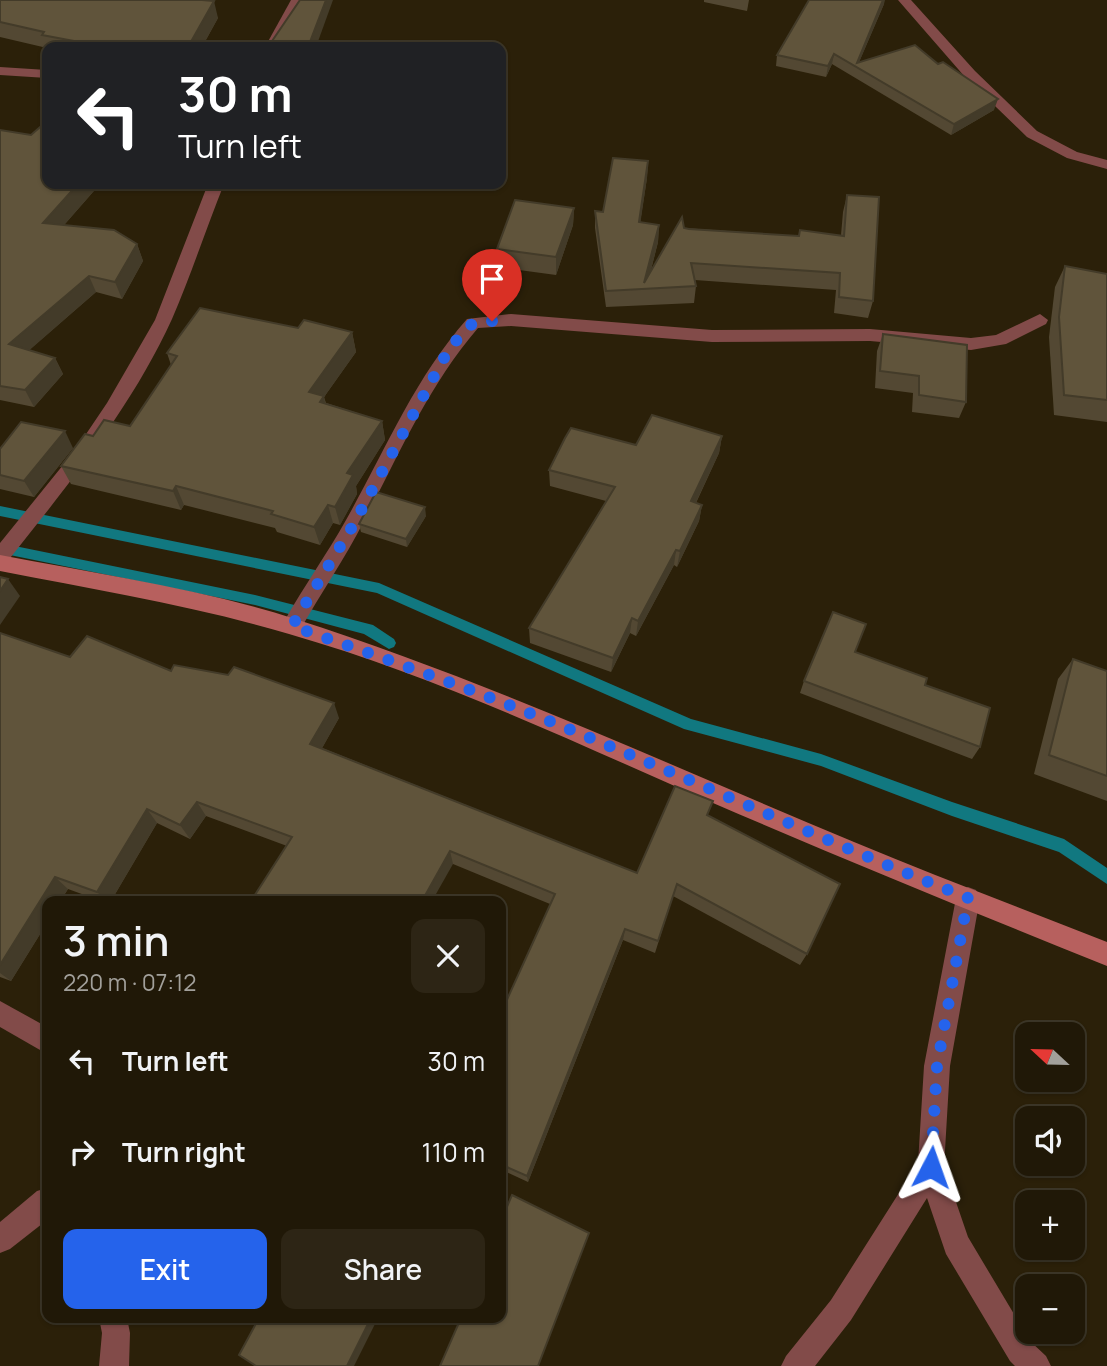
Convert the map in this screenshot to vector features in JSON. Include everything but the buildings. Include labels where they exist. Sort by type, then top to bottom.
[{"type":"main road","points":[[0,563],[196,601],[292,626],[427,673],[572,731],[847,850],[1107,954]]},
{"type":"street","points":[[275,42],[297,0]]},
{"type":"street","points":[[904,0],[970,74],[1031,134],[1072,155],[1107,165]]},
{"type":"street","points":[[0,71],[42,74]]},
{"type":"street","points":[[0,557],[82,454],[114,407],[163,320],[187,251],[214,189]]},
{"type":"street","points":[[292,626],[352,527],[433,374],[450,347],[473,323],[511,320],[712,336],[870,335],[971,344],[1000,341],[1040,320]]},
{"type":"street","points":[[968,898],[937,1066],[931,1167],[957,1244],[1020,1351],[1037,1366]]},
{"type":"street","points":[[0,1013],[42,1038]]},
{"type":"street","points":[[796,1366],[841,1310],[931,1167]]},
{"type":"street","points":[[0,1239],[42,1206]]},
{"type":"street","points":[[114,1323],[114,1366]]},
{"type":"waterway","points":[[0,511],[379,588],[689,725],[821,760],[952,809],[1064,846],[1107,877]]},
{"type":"waterway","points":[[0,548],[255,600],[368,629],[389,643]]},
{"type":"route","points":[[492,321],[473,323],[450,347],[352,527],[292,626],[427,673],[572,731],[847,850],[968,898],[937,1066],[931,1167]]}]
